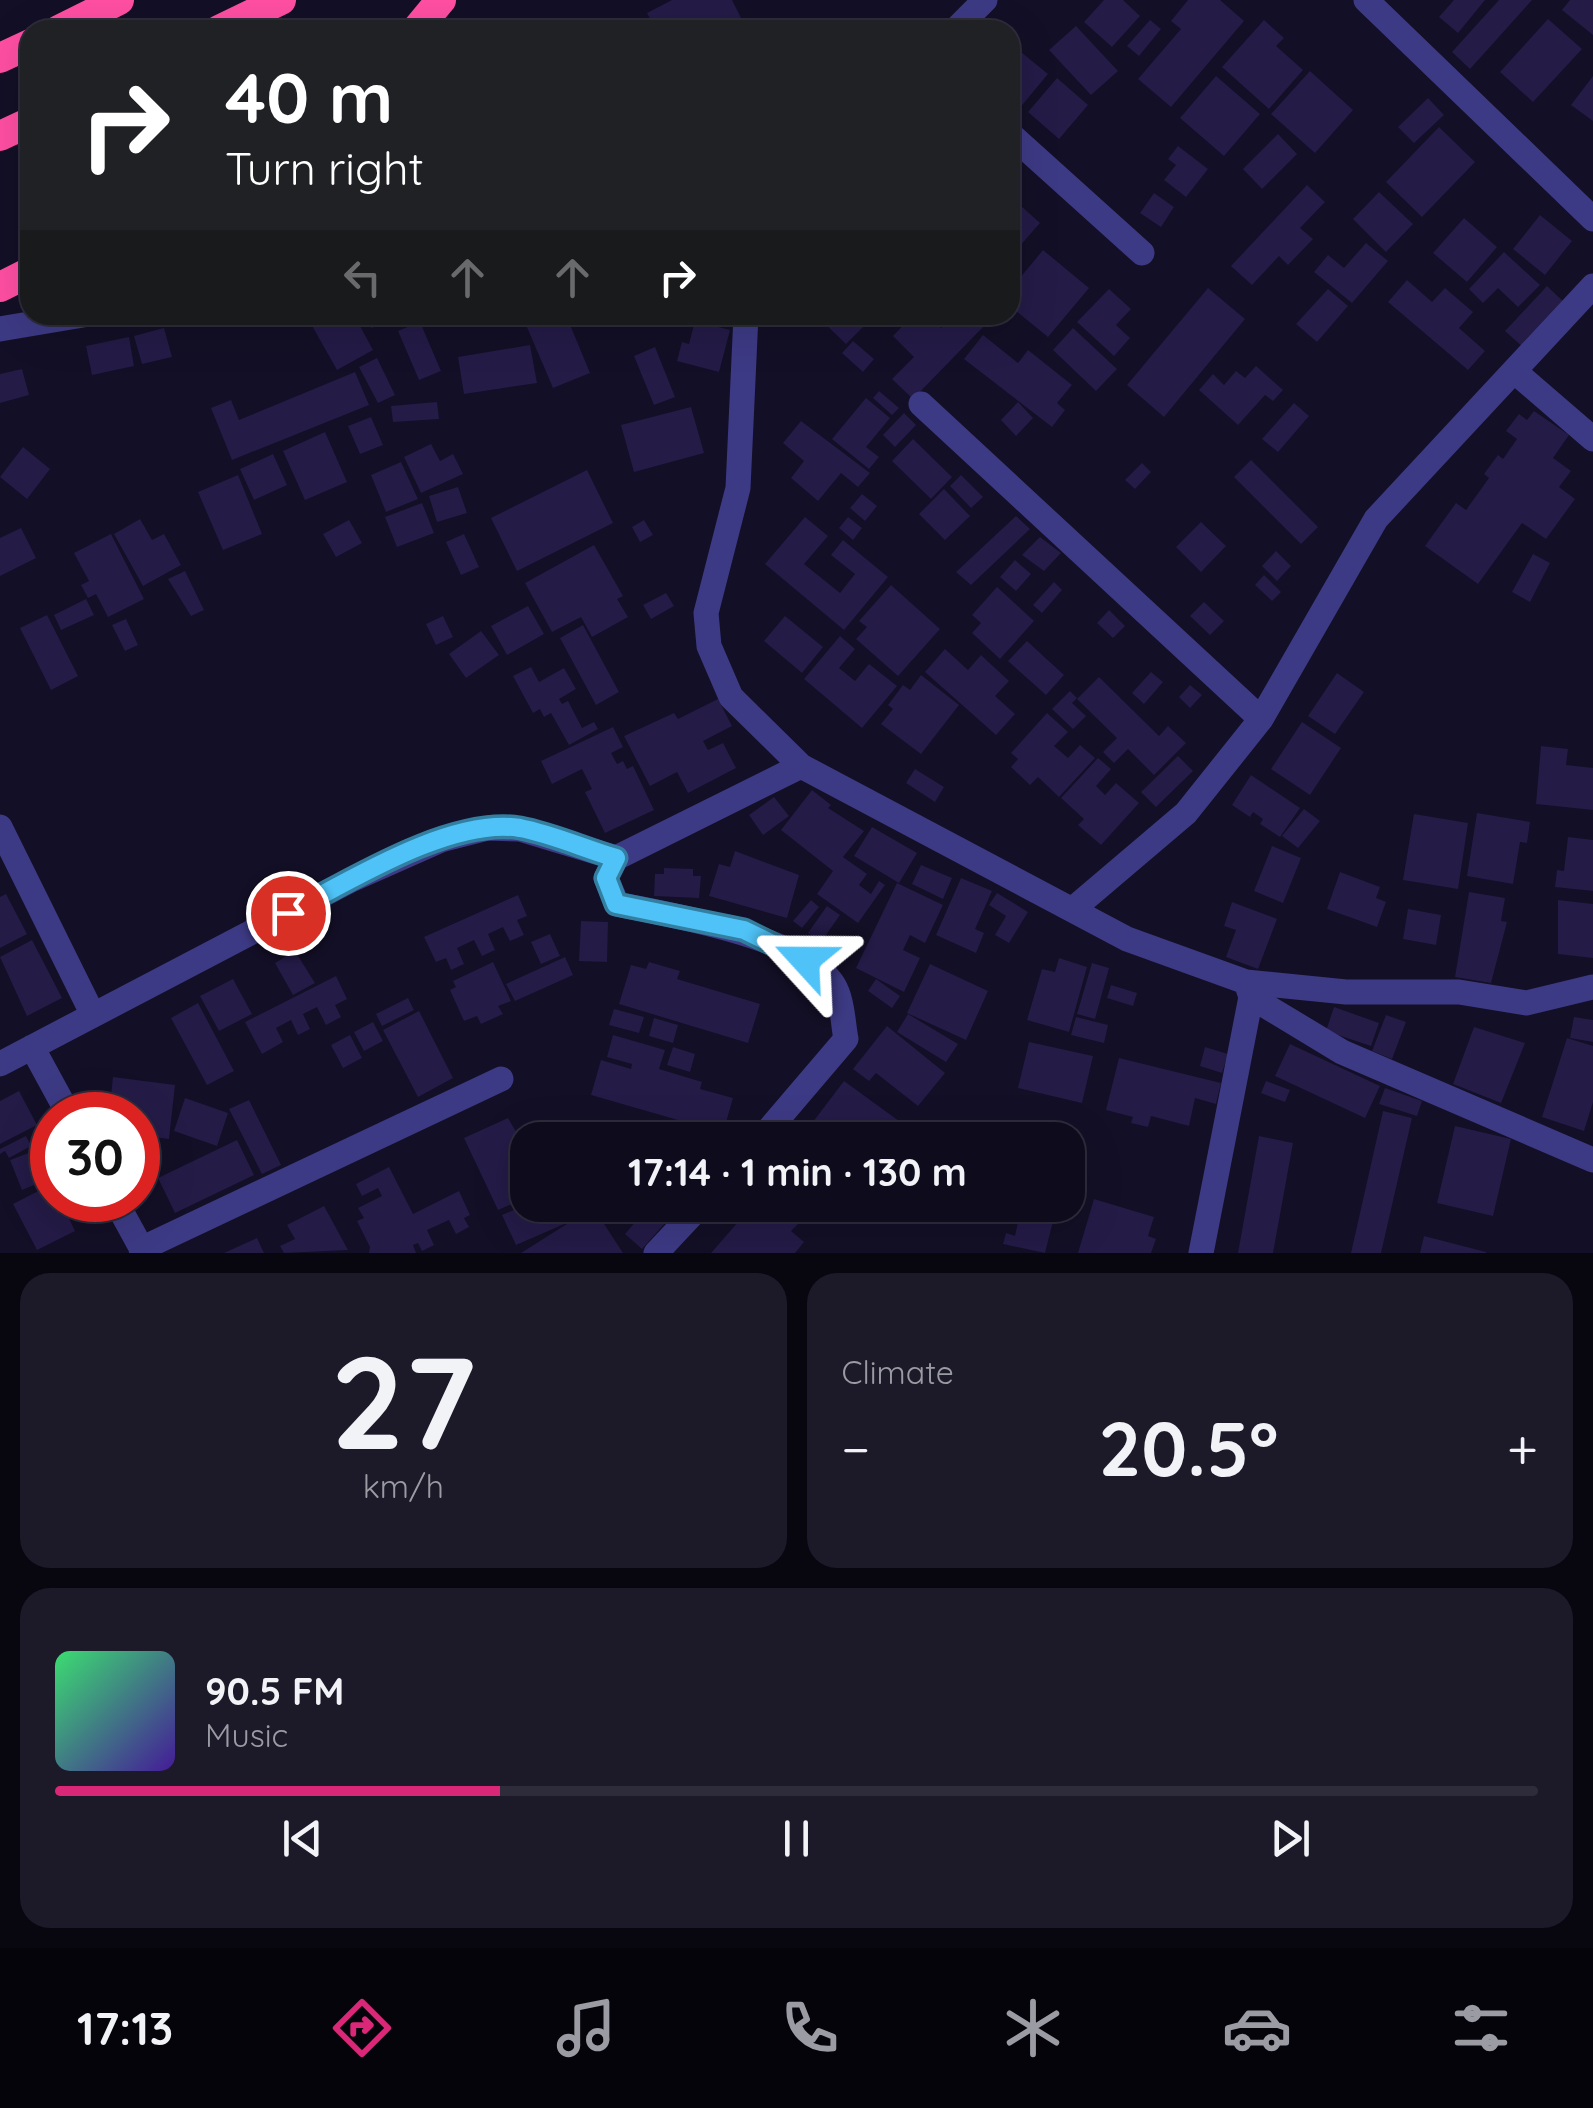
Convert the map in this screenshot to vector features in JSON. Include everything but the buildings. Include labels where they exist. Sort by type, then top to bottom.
[{"type":"highway","points":[[77,20],[119,0]]},
{"type":"highway","points":[[239,20],[280,0]]},
{"type":"highway","points":[[424,20],[441,0]]},
{"type":"street","points":[[964,20],[984,0]]},
{"type":"street","points":[[1366,0],[1593,218]]},
{"type":"street","points":[[1020,143],[1142,253]]},
{"type":"street","points":[[1073,909],[1186,813],[1262,719],[1376,520],[1593,286]]},
{"type":"street","points":[[746,325],[738,488],[706,612],[709,646],[731,697],[801,766],[922,834],[1127,939],[1248,990],[1342,1052],[1593,1160]]},
{"type":"street","points":[[1514,371],[1593,440]]},
{"type":"street","points":[[921,404],[1262,719]]},
{"type":"street","points":[[775,1122],[846,1039],[837,989],[805,960],[744,930],[616,904],[606,878],[616,858],[801,766]]},
{"type":"street","points":[[0,827],[93,1016]]},
{"type":"street","points":[[0,1064],[353,879],[441,840],[488,828],[520,828],[616,858]]},
{"type":"street","points":[[1248,990],[1459,992],[1526,1003],[1593,987]]},
{"type":"street","points":[[1202,1253],[1248,990]]},
{"type":"street","points":[[32,1047],[56,1092]]},
{"type":"street","points":[[127,1222],[143,1251],[501,1079]]},
{"type":"street","points":[[656,1253],[686,1222]]},
{"type":"route","points":[[288,913],[441,840],[488,828],[520,828],[616,858],[606,878],[616,904],[744,930],[773,948],[805,960]]}]
